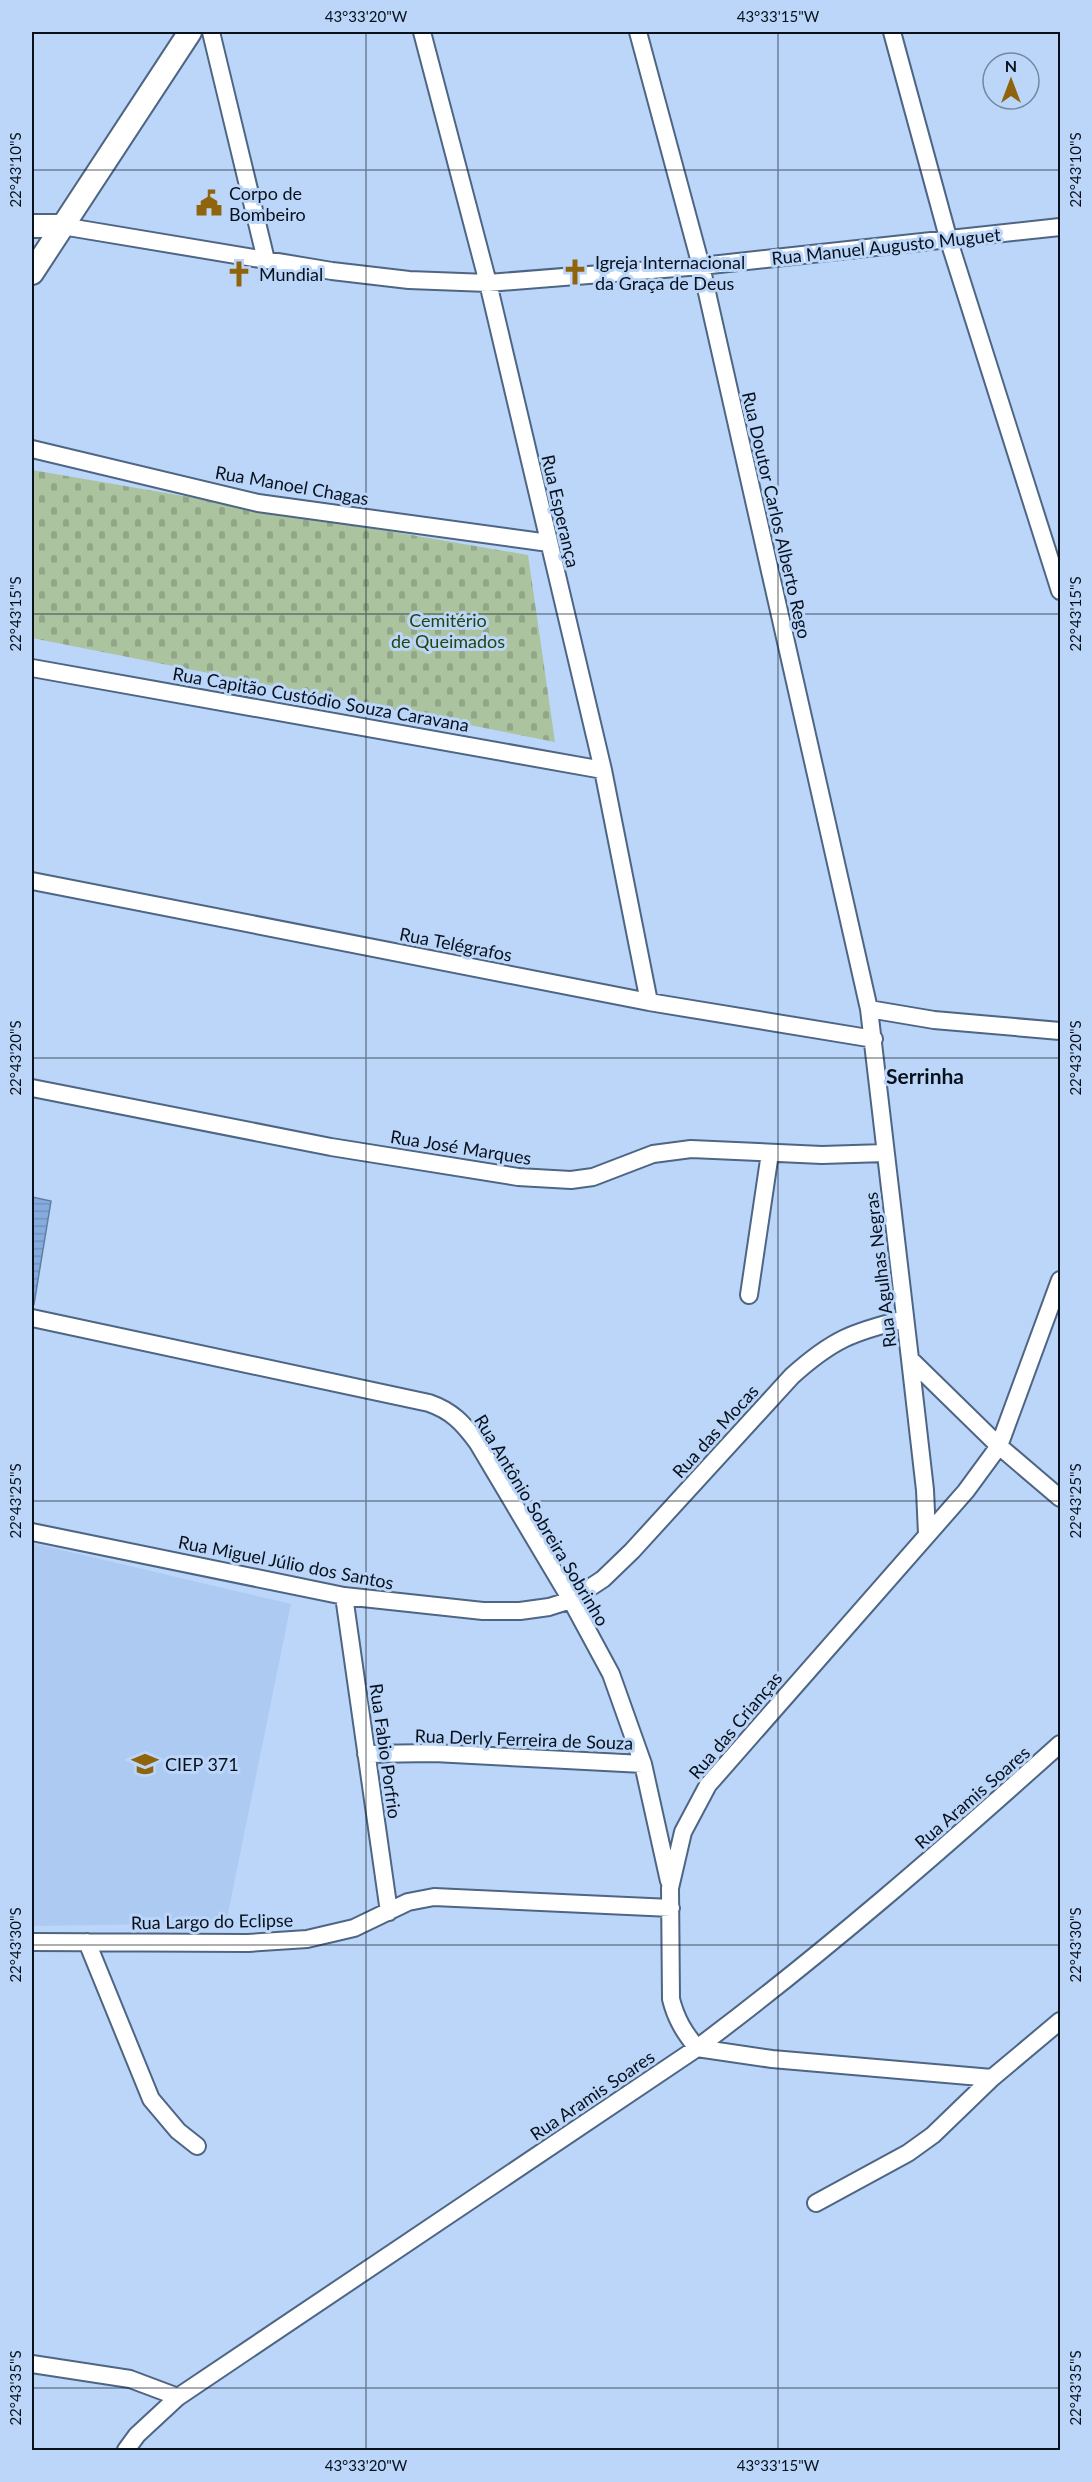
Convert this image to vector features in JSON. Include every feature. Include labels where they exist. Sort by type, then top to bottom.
[{"type":"main road","points":[[32,273],[190,32]]},
{"type":"main road","name":"Rua Manuel Augusto Muguet","points":[[32,226],[62,226]]},
{"type":"street","points":[[211,32],[266,260]]},
{"type":"street","name":"Rua Esperança","points":[[422,32],[488,283],[603,770],[649,1002]]},
{"type":"street","name":"Rua Doutor Carlos Alberto Rego","points":[[638,32],[700,266],[869,1009]]},
{"type":"street","points":[[892,32],[949,241],[1060,591]]},
{"type":"street","name":"Rua Manuel Augusto Muguet","points":[[62,226],[266,260],[409,280],[488,283],[700,266],[949,241],[1060,227]]},
{"type":"street","name":"Rua Manoel Chagas","points":[[32,449],[258,503],[549,543]]},
{"type":"street","name":"Rua Capitão Custódio Souza Caravana","points":[[32,668],[603,770]]},
{"type":"street","name":"Rua Telégrafos","points":[[32,881],[649,1002],[874,1039]]},
{"type":"street","points":[[869,1009],[934,1020],[1060,1031]]},
{"type":"street","name":"Rua Agulhas Negras","points":[[869,1009],[910,1359],[999,1446],[1060,1498]]},
{"type":"street","name":"Rua José Marques","points":[[32,1088],[331,1147],[528,1178],[570,1180],[593,1177],[636,1160],[670,1151],[691,1149],[822,1155],[885,1153]]},
{"type":"street","points":[[749,1295],[771,1153]]},
{"type":"street","points":[[999,1446],[1060,1280]]},
{"type":"street","name":"Rua Antônio Sobreira Sobrinho","points":[[32,1318],[429,1402],[446,1409],[461,1420],[571,1600],[611,1674],[643,1764],[670,1888]]},
{"type":"street","name":"Rua das Mocas","points":[[571,1600],[603,1579],[632,1551],[792,1376],[814,1356],[857,1331],[905,1318]]},
{"type":"street","points":[[910,1359],[925,1490],[927,1533]]},
{"type":"street","name":"Rua das Crianças","points":[[697,2048],[679,2024],[671,1999],[670,1888],[683,1832],[708,1785],[966,1491],[999,1446]]},
{"type":"street","name":"Rua Miguel Júlio dos Santos","points":[[32,1532],[344,1596],[483,1611],[520,1611],[549,1607],[571,1600]]},
{"type":"street","name":"Rua Fabio Porfrio","points":[[344,1596],[389,1912]]},
{"type":"street","name":"Rua Aramis Soares","points":[[126,2451],[137,2435],[178,2397],[697,2048],[778,1987],[943,1849],[1060,1744]]},
{"type":"street","name":"Rua Derly Ferreira de Souza","points":[[366,1754],[434,1753],[643,1764]]},
{"type":"street","name":"Rua Largo do Eclipse","points":[[32,1942],[281,1942],[330,1935],[354,1928],[408,1902],[434,1897],[671,1908]]},
{"type":"street","points":[[87,1942],[151,2099],[178,2131],[197,2146]]},
{"type":"street","points":[[816,2203],[908,2153],[953,2118],[992,2078],[1060,2021]]},
{"type":"street","points":[[697,2048],[763,2058],[992,2078]]},
{"type":"street","points":[[32,2364],[130,2379],[178,2397]]},
{"type":"shaded area","points":[[32,1197],[51,1201],[34,1304],[32,1303]]},
{"type":"shaded area","name":"CIEP 371","points":[[32,1543],[291,1604],[226,1923],[32,1926]]},
{"type":"green space","name":"Cemitério de Queimados","points":[[32,470],[528,555],[555,742],[32,638]]},
{"type":"place","name":"Corpo de Bombeiro","points":[[209,203]]},
{"type":"place","name":"Igreja Internacional da Graça de Deus","points":[[575,272]]},
{"type":"place","name":"Mundial","points":[[239,274]]},
{"type":"place","name":"CIEP 371","points":[[145,1764]]},
{"type":"district","name":"Serrinha","points":[[925,1075]]}]
